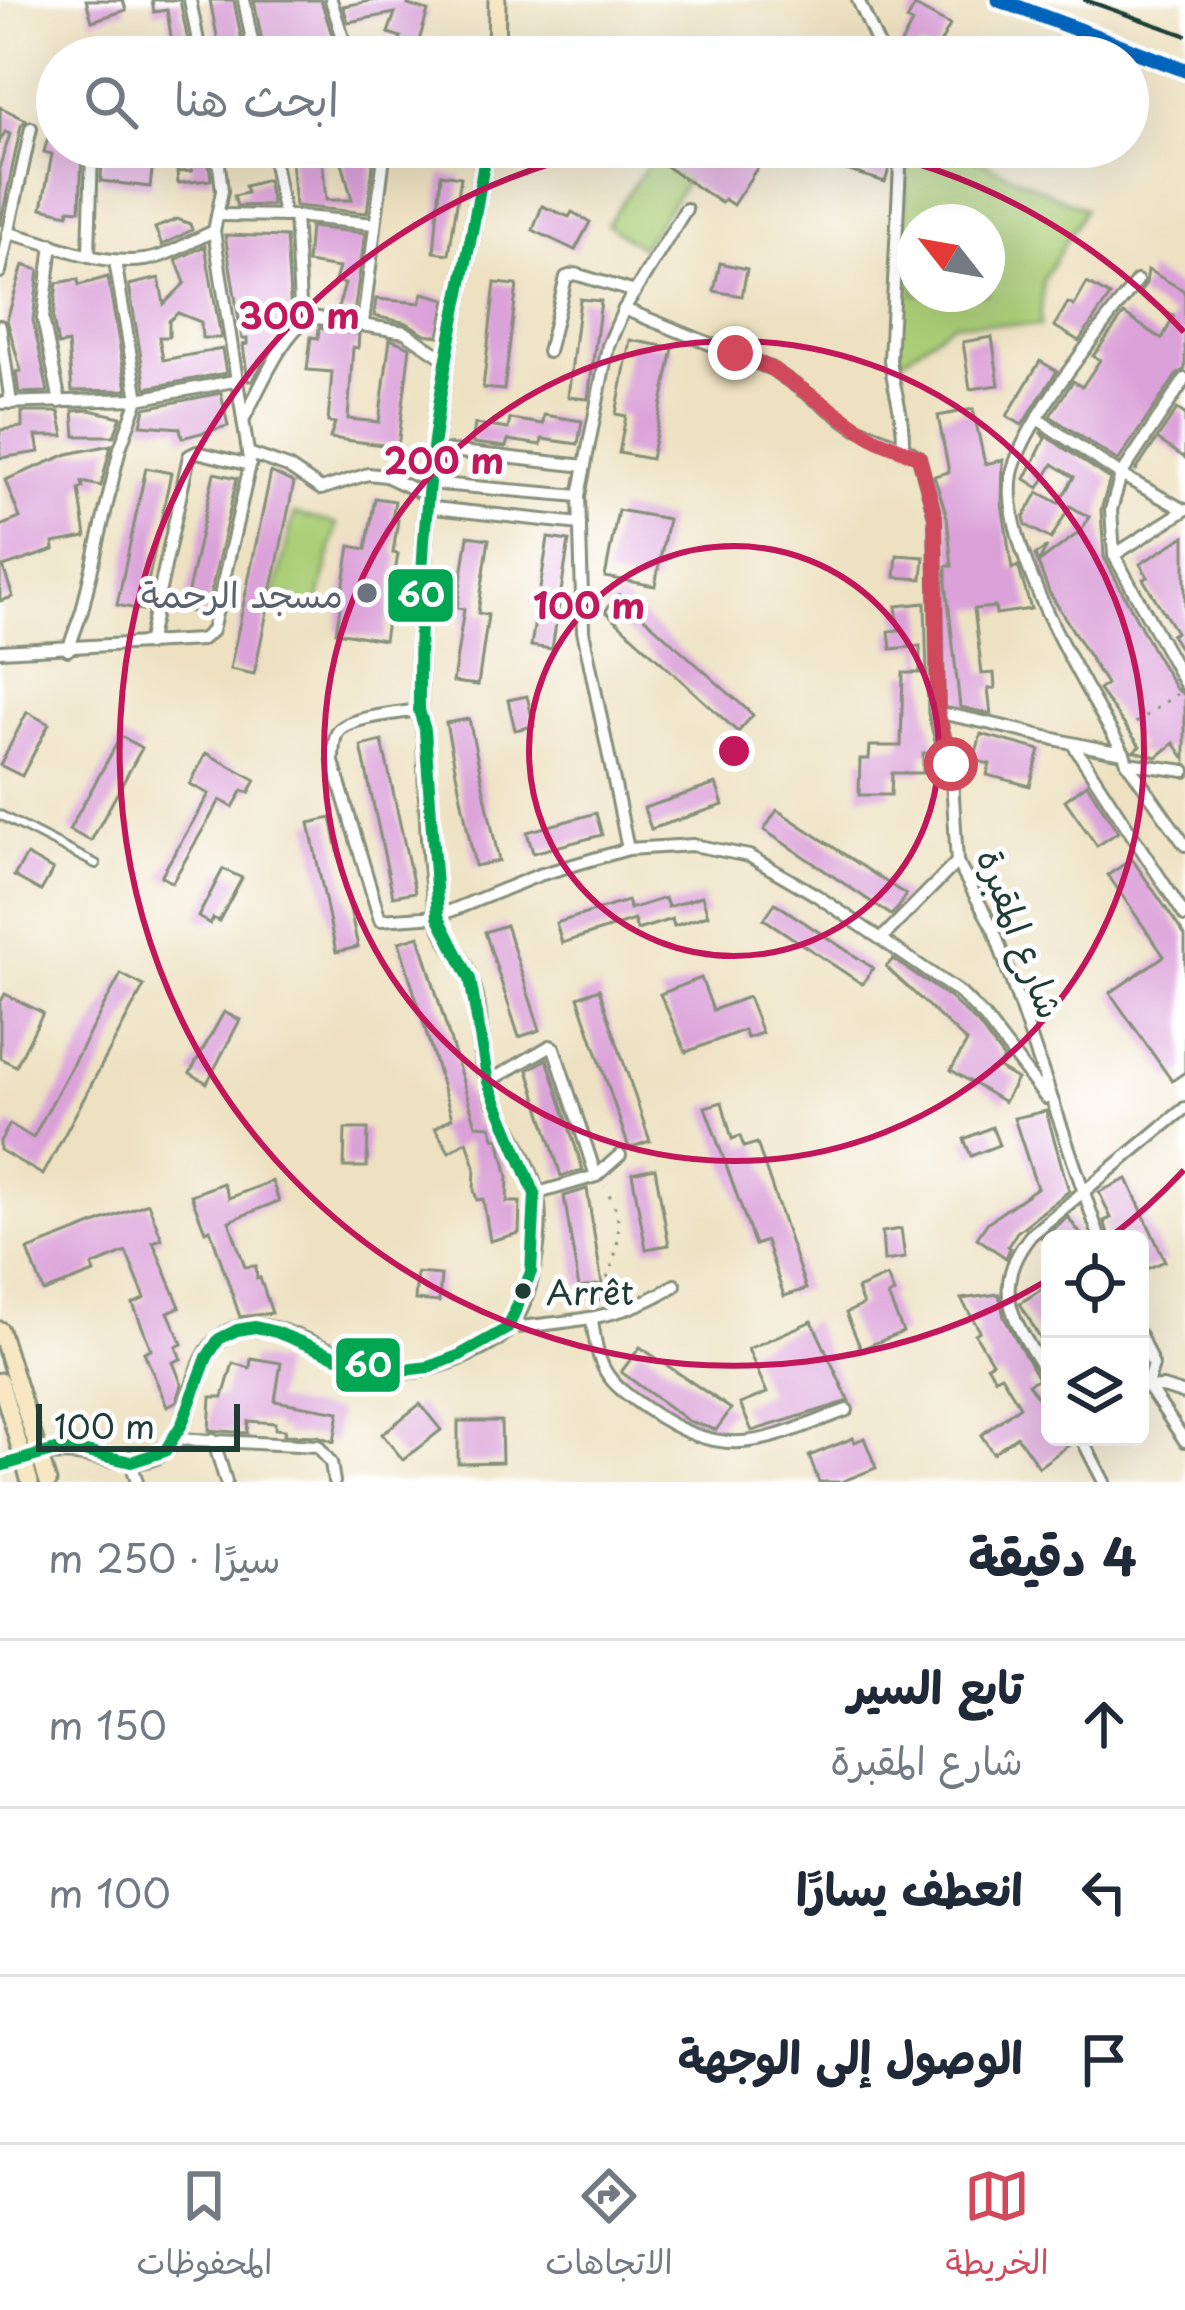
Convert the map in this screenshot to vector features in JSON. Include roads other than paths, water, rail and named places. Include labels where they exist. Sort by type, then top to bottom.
[{"type":"street","points":[[190,0],[197,36]]},
{"type":"street","points":[[244,0],[251,36]]},
{"type":"street","points":[[331,0],[342,36]]},
{"type":"street","points":[[496,0],[496,36]]},
{"type":"street","points":[[858,0],[874,36]]},
{"type":"street","points":[[0,272],[31,128]]},
{"type":"street","points":[[89,256],[91,168]]},
{"type":"street","points":[[0,651],[201,640],[212,631],[249,459],[214,231],[219,215],[218,168]]},
{"type":"street","points":[[276,168],[289,216],[302,322]]},
{"type":"street","points":[[363,323],[382,168]]},
{"type":"street","points":[[482,168],[426,495],[419,710],[425,730],[438,916],[470,979],[488,1082],[535,1194],[531,1272],[508,1328]]},
{"type":"street","name":"شارع المقبرة","points":[[900,168],[890,360],[904,416],[903,447],[919,457],[935,517],[938,713],[951,764],[957,862],[994,930],[1097,1230]]},
{"type":"street","points":[[628,849],[583,631],[579,496],[608,346],[624,309],[686,209]]},
{"type":"street","points":[[219,215],[376,224]]},
{"type":"street","points":[[5,236],[116,261],[160,256],[214,231]]},
{"type":"street","points":[[52,244],[44,319],[60,402]]},
{"type":"street","points":[[68,650],[82,610],[104,504],[138,399],[116,261]]},
{"type":"street","points":[[548,352],[566,277],[575,274],[635,292]]},
{"type":"street","points":[[1137,281],[1076,360],[1022,448],[1012,476],[1013,514],[1021,547],[1056,627],[1125,758],[1185,845]]},
{"type":"street","points":[[624,309],[772,369],[854,427],[903,447]]},
{"type":"street","points":[[243,420],[302,322],[312,317],[405,332],[446,360]]},
{"type":"street","points":[[0,326],[5,403],[138,399],[234,381]]},
{"type":"street","points":[[1185,379],[1121,476],[1111,510],[1114,555],[1180,664],[1185,687]]},
{"type":"street","points":[[1039,420],[1121,476],[1185,510],[1114,555]]},
{"type":"street","points":[[433,448],[584,466]]},
{"type":"street","points":[[148,644],[189,456],[197,452],[288,466],[322,489],[368,474],[386,476],[426,495],[580,524]]},
{"type":"street","points":[[426,495],[579,496]]},
{"type":"street","points":[[419,710],[345,723],[336,734],[332,762],[376,917],[438,916],[539,874],[628,849],[693,845],[749,856],[882,938],[960,993],[1051,1104]]},
{"type":"street","points":[[938,713],[1185,771]]},
{"type":"street","points":[[1074,746],[1185,916]]},
{"type":"street","points":[[882,938],[957,862]]},
{"type":"street","points":[[488,1082],[550,1046],[558,1052],[596,1176]]},
{"type":"street","points":[[1041,1364],[1010,1310],[1005,1280],[1016,1253],[1082,1191],[1185,1108]]},
{"type":"street","points":[[535,1194],[596,1176],[620,1155]]},
{"type":"street","points":[[0,1466],[78,1450],[131,1462],[155,1456],[175,1438],[207,1357],[220,1339],[237,1330],[256,1327],[276,1332],[347,1361],[396,1371],[429,1367],[508,1328],[592,1320],[639,1306],[675,1285]]},
{"type":"street","points":[[592,1320],[598,1360],[612,1384],[695,1437],[734,1444],[770,1438],[847,1410]]},
{"type":"street","points":[[0,1330],[31,1456],[30,1482]]},
{"type":"street","points":[[0,1382],[31,1456],[48,1482]]},
{"type":"street","points":[[1149,1388],[1185,1394]]},
{"type":"street","points":[[1149,1395],[1185,1441]]},
{"type":"street","points":[[175,1438],[318,1446],[331,1462],[334,1482]]},
{"type":"street","points":[[213,1439],[226,1482]]},
{"type":"street","points":[[1086,1446],[1104,1482]]},
{"type":"street","points":[[131,1462],[137,1482]]},
{"type":"lane","points":[[0,815],[96,864]]},
{"type":"railway","points":[[999,0],[1095,36]]},
{"type":"railway","points":[[1085,0],[1185,35]]},
{"type":"railway","points":[[1149,56],[1185,70]]},
{"type":"place","name":"مسجد الرحمة","points":[[367,593]]},
{"type":"place","name":"Arrêt","points":[[523,1291]]}]
